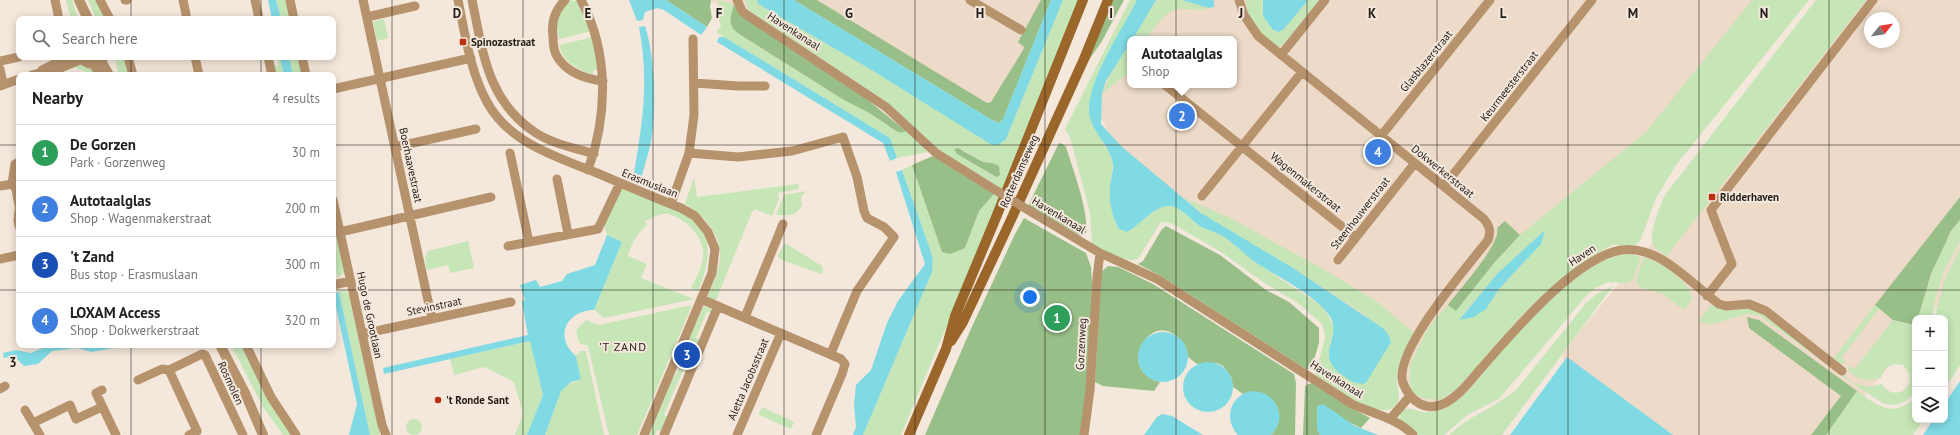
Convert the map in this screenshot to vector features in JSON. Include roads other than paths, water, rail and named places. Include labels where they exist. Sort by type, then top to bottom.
[{"type":"main road","name":"Rotterdamseweg","points":[[909,435],[946,349],[955,316],[997,216],[1082,0]]},
{"type":"main road","name":"Rotterdamseweg","points":[[946,349],[971,306],[1084,59],[1108,0]]},
{"type":"street","points":[[55,0],[58,16]]},
{"type":"street","points":[[76,0],[80,16]]},
{"type":"street","points":[[80,0],[87,16]]},
{"type":"street","points":[[100,0],[108,16]]},
{"type":"street","points":[[183,0],[186,16]]},
{"type":"street","points":[[255,0],[258,16]]},
{"type":"street","points":[[290,0],[293,16]]},
{"type":"street","name":"Boerhaavestraat","points":[[363,0],[432,319]]},
{"type":"street","name":"Erasmuslaan","points":[[458,0],[471,58],[480,87],[488,103],[511,131],[547,152],[671,204],[695,216],[708,232],[715,249],[712,273],[644,435]]},
{"type":"street","points":[[472,0],[489,76],[503,101],[510,110],[536,133],[558,143],[594,154]]},
{"type":"street","points":[[565,0],[556,10],[551,25],[557,57],[572,71],[590,80],[603,81]]},
{"type":"street","points":[[581,0],[596,32],[603,81],[599,130],[594,154],[588,170]]},
{"type":"street","name":"Havenkanaal","points":[[737,0],[740,7],[747,15],[886,108],[936,153],[1100,253],[1157,279],[1352,404],[1373,414],[1390,419]]},
{"type":"street","points":[[970,0],[1021,30]]},
{"type":"street","name":"Dokwerkerstraat","points":[[1239,0],[1244,15],[1251,28],[1258,36],[1444,186],[1484,219],[1490,226],[1491,232],[1488,240],[1438,303],[1410,349],[1402,379],[1410,396]]},
{"type":"street","points":[[1281,56],[1325,0]]},
{"type":"street","name":"Glasblazerstraat","points":[[1381,136],[1490,0]]},
{"type":"street","name":"Keurmeesterstraat","points":[[1444,186],[1592,0]]},
{"type":"street","points":[[1707,296],[1732,264],[1711,210],[1873,0]]},
{"type":"street","points":[[367,17],[416,6]]},
{"type":"street","points":[[671,204],[689,153],[694,115],[693,38]]},
{"type":"street","points":[[0,61],[16,58]]},
{"type":"street","points":[[336,88],[471,58]]},
{"type":"street","points":[[40,72],[62,60]]},
{"type":"street","points":[[46,72],[58,69],[77,60]]},
{"type":"street","points":[[84,60],[86,62],[100,60]]},
{"type":"street","points":[[100,60],[100,72]]},
{"type":"street","points":[[100,60],[107,72]]},
{"type":"street","points":[[129,60],[132,72]]},
{"type":"street","points":[[196,60],[198,72]]},
{"type":"street","points":[[269,60],[271,72]]},
{"type":"street","points":[[303,60],[305,72]]},
{"type":"street","points":[[0,69],[2,85],[16,80]]},
{"type":"street","points":[[1202,196],[1302,72]]},
{"type":"street","points":[[694,83],[765,86]]},
{"type":"street","name":"Wagenmakerstraat","points":[[1169,88],[1355,237]]},
{"type":"street","points":[[395,147],[476,129]]},
{"type":"street","points":[[689,153],[738,157],[754,156],[792,151],[843,137],[857,177],[864,211],[867,218],[884,227],[894,238],[857,291],[831,353]]},
{"type":"street","points":[[510,153],[529,242]]},
{"type":"street","name":"Steenhouwerstraat","points":[[1338,260],[1415,163]]},
{"type":"street","points":[[16,164],[12,184],[16,189]]},
{"type":"street","points":[[558,179],[568,234]]},
{"type":"street","points":[[508,246],[598,229],[620,183]]},
{"type":"street","points":[[0,186],[12,184]]},
{"type":"street","points":[[340,232],[491,197]]},
{"type":"street","name":"Hugo de Grootlaan","points":[[336,214],[382,425],[386,435]]},
{"type":"street","points":[[745,318],[783,224]]},
{"type":"street","name":"Haven","points":[[1410,396],[1420,405],[1434,407],[1445,403],[1460,392],[1537,308],[1580,270],[1608,253],[1630,250],[1652,254],[1669,265],[1719,304],[1726,306],[1749,304],[1766,310],[1842,371]]},
{"type":"street","name":"Gorzenweg","points":[[1084,435],[1090,390],[1097,277],[1100,253]]},
{"type":"street","points":[[0,258],[16,255]]},
{"type":"street","points":[[336,284],[351,282]]},
{"type":"street","points":[[701,299],[841,358],[845,364],[816,435]]},
{"type":"street","name":"Stevinstraat","points":[[362,334],[511,302]]},
{"type":"street","points":[[664,435],[718,306]]},
{"type":"street","name":"Aletta Jacobsstraat","points":[[737,435],[781,333]]},
{"type":"street","points":[[222,348],[245,393],[263,435]]},
{"type":"street","points":[[247,348],[271,397],[296,435]]},
{"type":"street","name":"Rosmolen","points":[[138,380],[162,369],[169,370],[202,354],[205,355],[243,435]]},
{"type":"street","points":[[169,370],[197,431],[188,435]]},
{"type":"street","points":[[102,390],[96,393],[116,435]]},
{"type":"street","points":[[245,393],[254,404],[271,435]]},
{"type":"street","points":[[1410,396],[1390,419],[1408,429],[1413,435]]},
{"type":"street","points":[[33,423],[70,405],[76,419],[102,407]]},
{"type":"street","points":[[25,410],[40,435]]},
{"type":"water","points":[[268,0],[276,0],[280,16],[271,16]]},
{"type":"water","points":[[629,0],[666,0],[707,27],[701,35],[664,10],[657,8],[645,12],[643,20],[637,21]]},
{"type":"water","points":[[757,0],[794,0],[999,123],[1003,119],[1051,0],[1063,0],[1006,139],[998,145],[992,145],[870,69],[765,8],[758,3]]},
{"type":"water","points":[[1137,0],[1156,0],[1135,36],[1127,36],[1127,48],[1106,81],[1102,94],[1101,124],[1121,146],[1201,213],[1293,268],[1384,329],[1391,342],[1366,383],[1363,384],[1351,381],[1336,370],[1330,362],[1329,354],[1333,323],[1329,315],[1322,307],[1305,293],[1255,262],[1221,235],[1200,226],[1176,207],[1171,206],[1162,207],[1156,210],[1127,232],[1119,229],[1113,215],[1110,199],[1113,164],[1106,146],[1095,130],[1090,118],[1089,105],[1092,91],[1105,58]]},
{"type":"water","points":[[1182,0],[1214,0],[1214,7],[1209,8]]},
{"type":"water","points":[[1263,0],[1308,0],[1284,29],[1279,32],[1273,30],[1263,16]]},
{"type":"water","points":[[645,26],[653,66],[654,110],[651,141],[642,176],[634,173],[644,100],[644,65],[639,27]]},
{"type":"water","points":[[719,37],[724,37],[890,138],[897,158],[890,161],[883,143],[717,42]]},
{"type":"water","points":[[281,60],[290,60],[292,72],[283,72]]},
{"type":"water","points":[[902,170],[930,249],[933,260],[932,272],[863,435],[853,435],[856,427],[854,405],[856,385],[871,370],[887,323],[898,301],[925,264],[896,172]]},
{"type":"water","points":[[1545,230],[1541,244],[1499,289],[1486,309],[1474,317],[1459,320],[1497,274]]},
{"type":"water","points":[[607,235],[622,242],[594,310],[580,313],[575,316],[570,320],[565,331],[567,345],[576,357],[581,379],[571,382],[561,391],[545,435],[527,435],[543,395],[530,341],[384,374],[383,368],[528,335],[522,302],[525,300],[520,285],[536,280],[540,287],[562,281],[567,274],[595,265]]},
{"type":"water","points":[[336,292],[339,292],[370,435],[349,435],[357,404],[336,307]]},
{"type":"water","points":[[1158,332],[1168,332],[1181,339],[1188,352],[1188,362],[1181,375],[1168,382],[1158,382],[1149,378],[1142,371],[1138,362],[1138,352],[1142,343],[1149,336]]},
{"type":"water","points":[[42,348],[78,348],[52,351],[38,364],[24,366],[14,356],[4,358],[3,353],[16,350],[31,353]]},
{"type":"water","points":[[78,348],[114,348],[92,352]]},
{"type":"water","points":[[1567,357],[1673,435],[1510,435]]},
{"type":"water","points":[[1203,362],[1213,362],[1226,369],[1233,382],[1233,392],[1226,405],[1213,412],[1203,412],[1194,408],[1187,401],[1183,392],[1183,382],[1187,373],[1194,366]]},
{"type":"water","points":[[1960,381],[1960,435],[1923,435],[1931,423],[1948,423],[1948,399]]},
{"type":"water","points":[[1252,391],[1268,395],[1277,407],[1279,421],[1271,435],[1238,435],[1233,429],[1230,415],[1234,402],[1244,393]]},
{"type":"water","points":[[1323,404],[1355,426],[1378,435],[1320,435],[1317,429],[1317,406]]},
{"type":"water","points":[[1162,414],[1172,416],[1203,435],[1144,435],[1157,417]]},
{"type":"place","name":"Spinozastraat","points":[[463,42]]},
{"type":"place","name":"Autotaalglas","points":[[1182,116]]},
{"type":"place","name":"LOXAM Access","points":[[1378,152]]},
{"type":"place","name":"Ridderhaven","points":[[1712,197]]},
{"type":"place","name":"De Gorzen","points":[[1057,318]]},
{"type":"place","name":"'t Zand","points":[[687,355]]},
{"type":"place","name":"'t Ronde Sant","points":[[438,400]]},
{"type":"district","name":"'T ZAND","points":[[623,347]]}]
